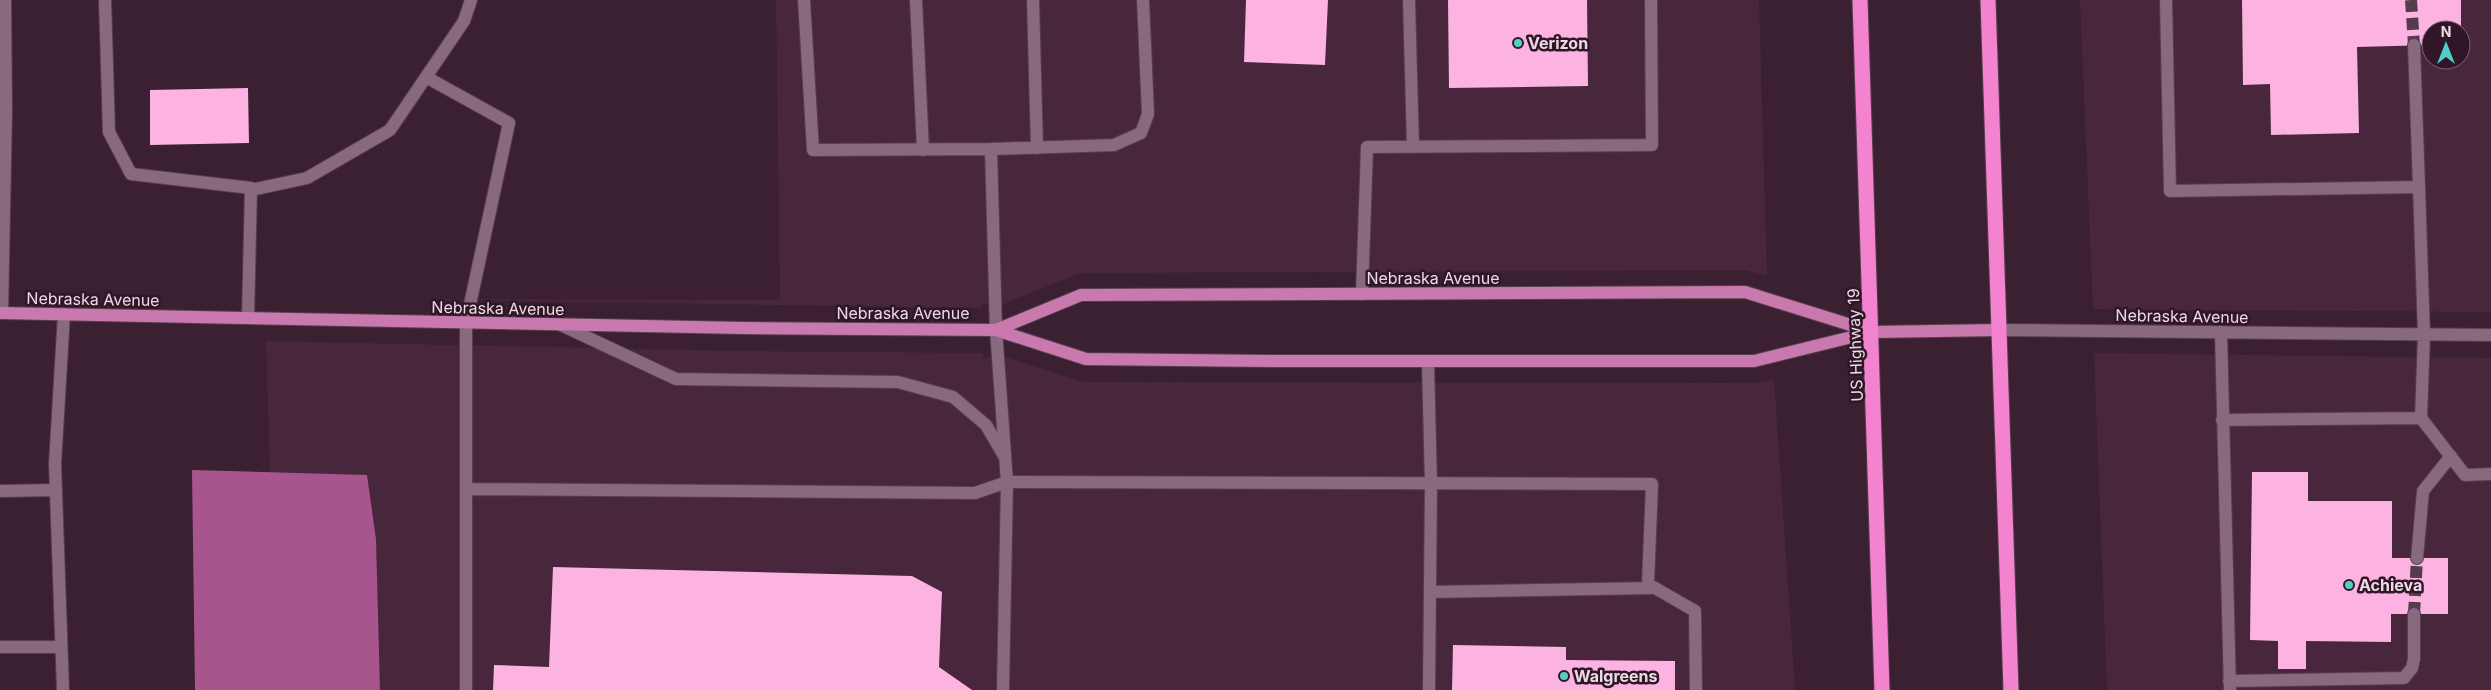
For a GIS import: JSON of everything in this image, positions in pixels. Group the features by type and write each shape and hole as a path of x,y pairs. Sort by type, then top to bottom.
{"highway":[{"name":"US Highway 19","path":"1860,0 1882,690"},
{"path":"1988,0 2011,690"}],"main road":[{"name":"Nebraska Avenue","path":"996,330 1081,295 1746,292 1872,332"},
{"name":"Nebraska Avenue","path":"1,313 561,325 996,330 1086,359 1428,362 1754,361 1872,332 2000,330"}],"street":[{"path":"1,313 6,110 5,0"},
{"path":"105,0 109,132 130,174 251,188 251,190 307,178 390,130 464,20 471,0"},
{"path":"804,0 813,150 991,149 1114,145 1141,133 1148,114 1143,0"},
{"path":"916,0 923,150"},
{"path":"1032,0 1038,148"},
{"path":"1409,0 1413,147"},
{"path":"1362,294 1367,147 1652,145 1651,0"},
{"path":"2166,0 2170,191 2419,186"},
{"path":"2414,45 2424,335 2421,418 2465,475 2491,474"},
{"path":"426,77 509,123 466,323 466,690"},
{"path":"991,149 996,330 1007,482 1003,690"},
{"path":"248,318 251,190"},
{"path":"63,690 55,464 64,314"},
{"path":"561,325 676,379 898,382 953,397 986,425 1005,458"},
{"name":"Nebraska Avenue","path":"2000,330 2491,335"},
{"path":"2221,332 2230,686 2404,678 2412,668 2414,659 2414,614"},
{"path":"1428,362 1431,485 1429,690"},
{"path":"2222,420 2421,418"},
{"path":"2417,558 2423,491 2451,456"},
{"path":"466,489 974,492 1007,482 1431,485 1652,484 1648,584 1695,611 1696,690"},
{"path":"0,491 56,490"},
{"path":"1430,592 1653,588"},
{"path":"0,647 61,646"}],"shaded area":[{"path":"776,0 1759,0 1767,276 1745,270 1081,273 995,307 983,303 981,308 392,299 780,300"},
{"path":"2080,0 2491,0 2491,312 2093,309"},
{"path":"266,341 742,351 982,353 984,359 996,354 1083,382 1754,383 1774,379 1795,690 380,690 376,539 367,476 270,472"},
{"path":"2094,353 2491,358 2491,690 2107,690"},
{"path":"192,470 367,475 376,539 380,690 195,690"}],"building":[{"path":"1246,0 1328,0 1325,65 1244,62"},
{"name":"Verizon","path":"1448,0 1587,0 1588,86 1449,88"},
{"path":"2242,0 2461,0 2461,20 2421,20 2421,45 2357,47 2359,133 2271,135 2270,84 2243,85"},
{"path":"248,88 249,143 150,145 150,90"},
{"name":"Achieva","path":"2252,472 2308,472 2308,501 2392,501 2392,558 2448,558 2448,614 2391,614 2391,642 2306,641 2306,669 2278,669 2278,641 2250,640"},
{"path":"553,567 912,576 942,592 939,667 972,690 493,690 494,665 549,667"},
{"name":"Walgreens","path":"1453,645 1566,647 1566,660 1675,661 1675,690 1452,690"}],"tunnel":[{"path":"2411,0 2414,45"},
{"path":"2414,614 2417,558"}],"place":[{"name":"Verizon","path":"1518,43"},
{"name":"Achieva","path":"2349,585"},
{"name":"Walgreens","path":"1564,676"}]}
